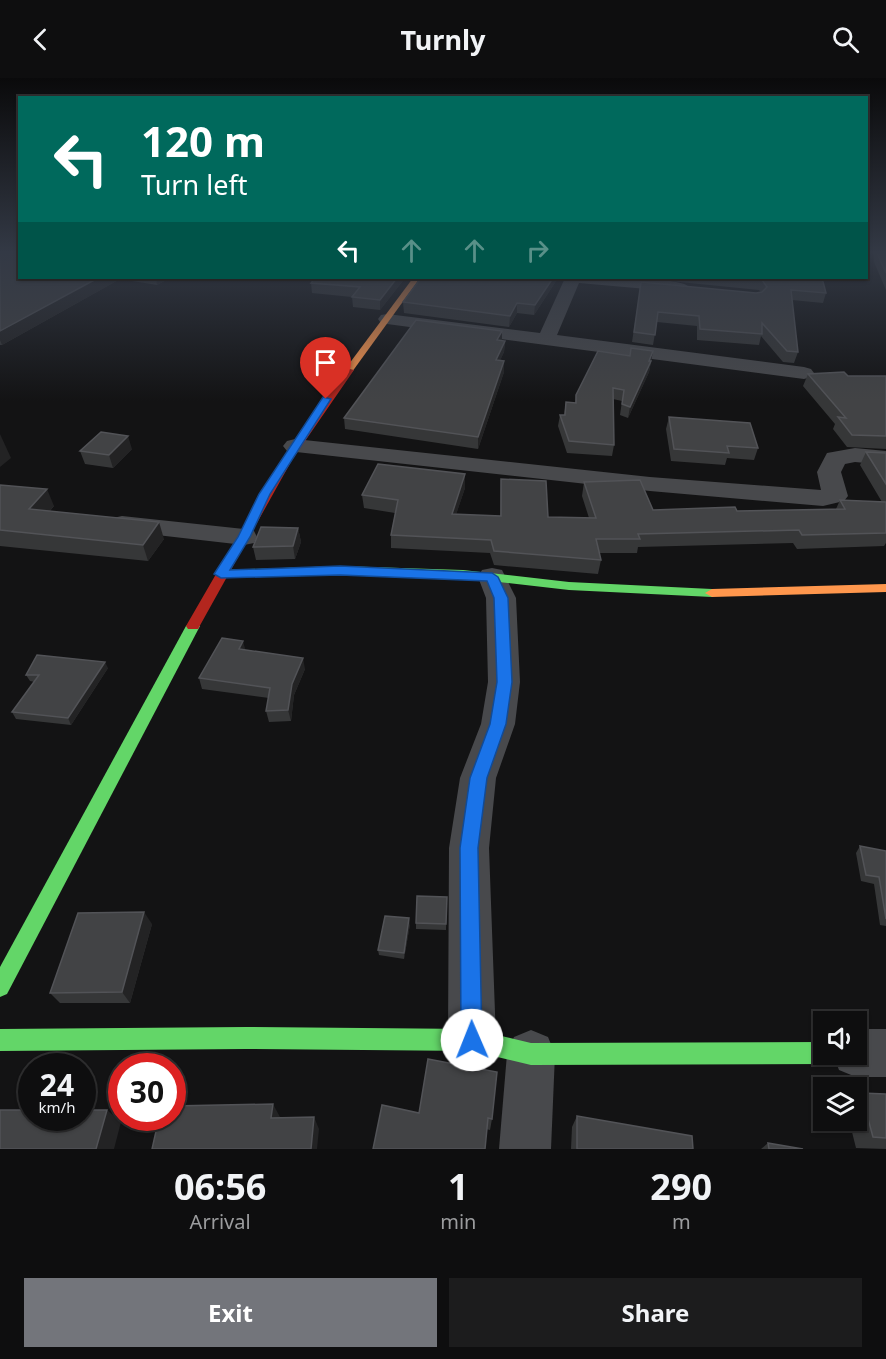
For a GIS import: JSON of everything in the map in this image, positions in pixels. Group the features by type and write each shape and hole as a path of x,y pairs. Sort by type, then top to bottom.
{"street":[{"path":"0,987 221,574 244,537 265,494 326,399 399,302"},
{"path":"546,339 562,302"},
{"path":"387,319 804,373"},
{"path":"295,446 662,485 823,498 835,496 829,472 835,458 855,455 886,458"},
{"path":"95,522 244,537"},
{"path":"221,574 340,570 492,577 568,586 710,593 886,588"},
{"path":"472,1040 469,848 478,778 498,724 504,682 501,598 492,577"},
{"path":"0,1040 245,1038 472,1040 531,1054 813,1053"},
{"path":"867,1053 886,1053"},
{"path":"525,1149 531,1054"}],"building":[{"path":"0,302 54,302 0,331"},
{"path":"403,302 537,302 535,305 517,303 510,316"},
{"path":"638,302 792,302 798,352 787,351 762,323 762,334 700,329 699,316 658,312 655,335 634,332"},
{"path":"416,320 502,331 497,340 505,341 496,360 504,361 478,437 344,418"},
{"path":"631,348 653,351 649,361 651,361 630,407 622,404 624,390 613,388 614,445 569,441 560,415 565,415 566,402 576,403 576,395 598,351 630,356"},
{"path":"844,372 848,376 886,376 886,436 852,435 838,417 846,418 808,374"},
{"path":"669,417 750,423 758,448 727,446 729,453 674,449"},
{"path":"101,432 128,436 109,455 80,451"},
{"path":"866,452 886,453 886,484"},
{"path":"378,464 465,474 452,514 501,516 501,479 546,481 548,517 596,518 584,482 640,480 653,510 735,507 737,511 845,509 840,500 886,502 886,533 802,535 799,530 638,534 640,539 596,539 601,560 494,551 491,540 391,535 398,500 362,495"},
{"path":"0,485 47,489 29,509 159,522 143,545 0,530"},
{"path":"261,527 298,528 293,546 253,547"},
{"path":"222,638 243,641 239,649 303,658 292,684 288,710 266,711 270,688 199,678"},
{"path":"37,655 105,662 68,718 12,712 39,675 26,675"},
{"path":"860,846 886,851 886,919 879,877 866,875"},
{"path":"417,896 447,897 446,924 416,923"},
{"path":"144,912 122,992 50,993 78,913"},
{"path":"385,916 409,918 404,953 378,950"},
{"path":"428,1059 497,1072 492,1119 488,1118 485,1149 373,1149 382,1105 419,1113"},
{"path":"867,1093 886,1094 886,1138 873,1137 867,1115"},
{"path":"273,1104 271,1118 314,1117 311,1149 152,1149 156,1131 186,1131 186,1106"},
{"path":"0,1110 18,1110 18,1131 96,1131 96,1110 107,1110 96,1149 0,1149"},
{"path":"577,1116 692,1136 693,1149 577,1149"},
{"path":"768,1143 803,1149 769,1149"}],"traffic: fast":[{"path":"221,574 340,570 463,574 569,586 712,593"},
{"path":"0,987 193,626"},
{"path":"0,1040 245,1038 472,1040 531,1054 813,1053"}],"traffic: slow":[{"path":"349,370 399,302"},
{"path":"712,593 886,588"}],"traffic: jam":[{"path":"193,626 287,460 349,370"}],"route":[{"path":"326,399 265,494 244,537 221,574 340,570 492,577 501,598 504,624 504,682 498,724 478,778 469,848 472,1040"}]}
